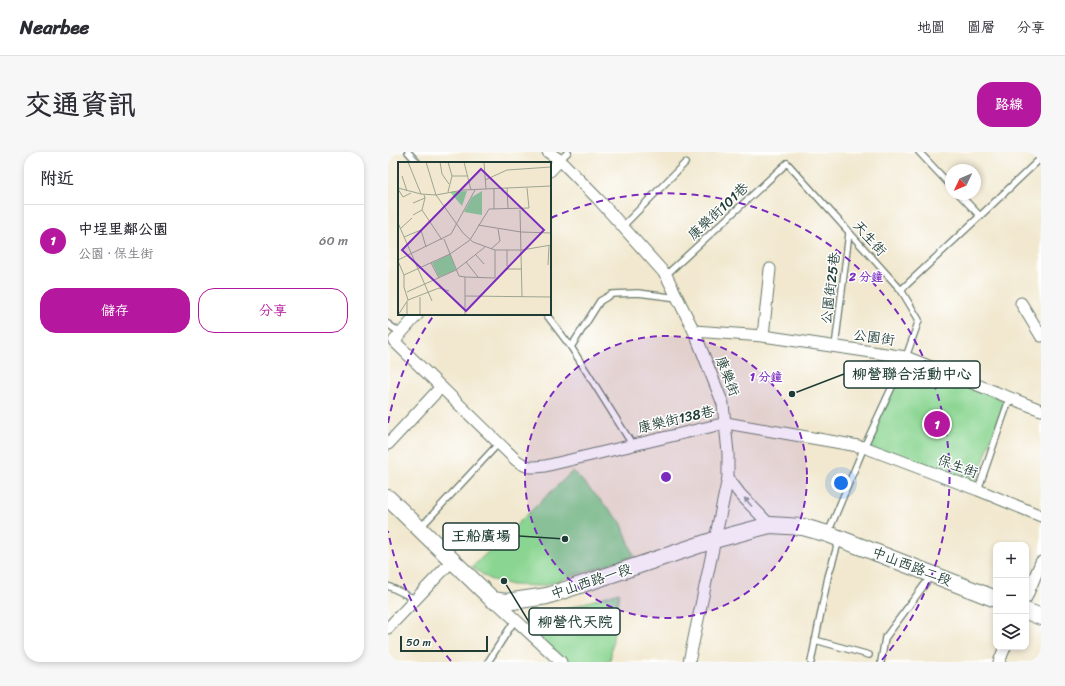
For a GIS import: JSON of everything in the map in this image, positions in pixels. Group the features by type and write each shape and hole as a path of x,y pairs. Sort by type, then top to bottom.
{"street":[{"name":"康樂街","path":"548,152 560,160 666,275 694,331 723,404 726,422 728,478 689,662"},
{"path":"551,170 560,160"},
{"path":"763,336 770,269"},
{"path":"1021,303 1041,336"},
{"path":"400,333 417,315"},
{"name":"公園街","path":"694,331 763,336 906,357 1041,410"},
{"name":"康樂街138巷","path":"400,333 394,340 524,466 532,468 726,422"},
{"path":"388,444 441,387"},
{"name":"保生街","path":"726,422 864,447 978,490 1041,516"},
{"path":"728,478 744,498 770,525"},
{"path":"388,498 493,600 561,662"},
{"name":"中山西路一段","path":"493,600 506,602 547,596 714,540 770,525 803,527 834,536"},
{"name":"中山西路二段","path":"834,536 993,598"},
{"path":"388,628 452,561"},
{"path":"1029,591 1041,562"},
{"path":"1029,612 1041,617"},
{"path":"999,662 1004,650"}],"lane":[{"path":"408,152 417,162"},
{"path":"560,160 568,152"},
{"path":"919,152 945,180"},
{"path":"901,290 1041,158"},
{"path":"622,226 685,163"},
{"name":"天生街","path":"787,163 901,290 920,320 906,357"},
{"name":"康樂街101巷","path":"666,275 787,163"},
{"path":"965,200 980,216"},
{"name":"公園街25巷","path":"835,347 849,233"},
{"path":"571,347 600,301 612,294 638,293 678,298"},
{"path":"547,315 571,347 632,444"},
{"path":"388,324 400,333"},
{"path":"811,662 828,577 834,536 864,447 906,357"},
{"path":"978,490 1010,398"},
{"path":"419,529 500,444"},
{"path":"881,662 886,638 933,574"},
{"path":"388,586 415,599"},
{"path":"488,662 515,620"},
{"path":"815,640 869,654"}],"green space":[{"path":"906,359 1005,401 975,484 866,447"},
{"path":"573,471 621,522 634,556 542,586 512,585 489,579 472,567"},
{"path":"619,592 610,662 565,662 532,630 537,618"}],"place":[{"name":"柳營聯合活動中心","path":"792,394"},
{"name":"中埕里鄰公園","path":"937,424"},
{"name":"王船廣場","path":"565,539"},
{"name":"柳營代天院","path":"504,581"}]}
